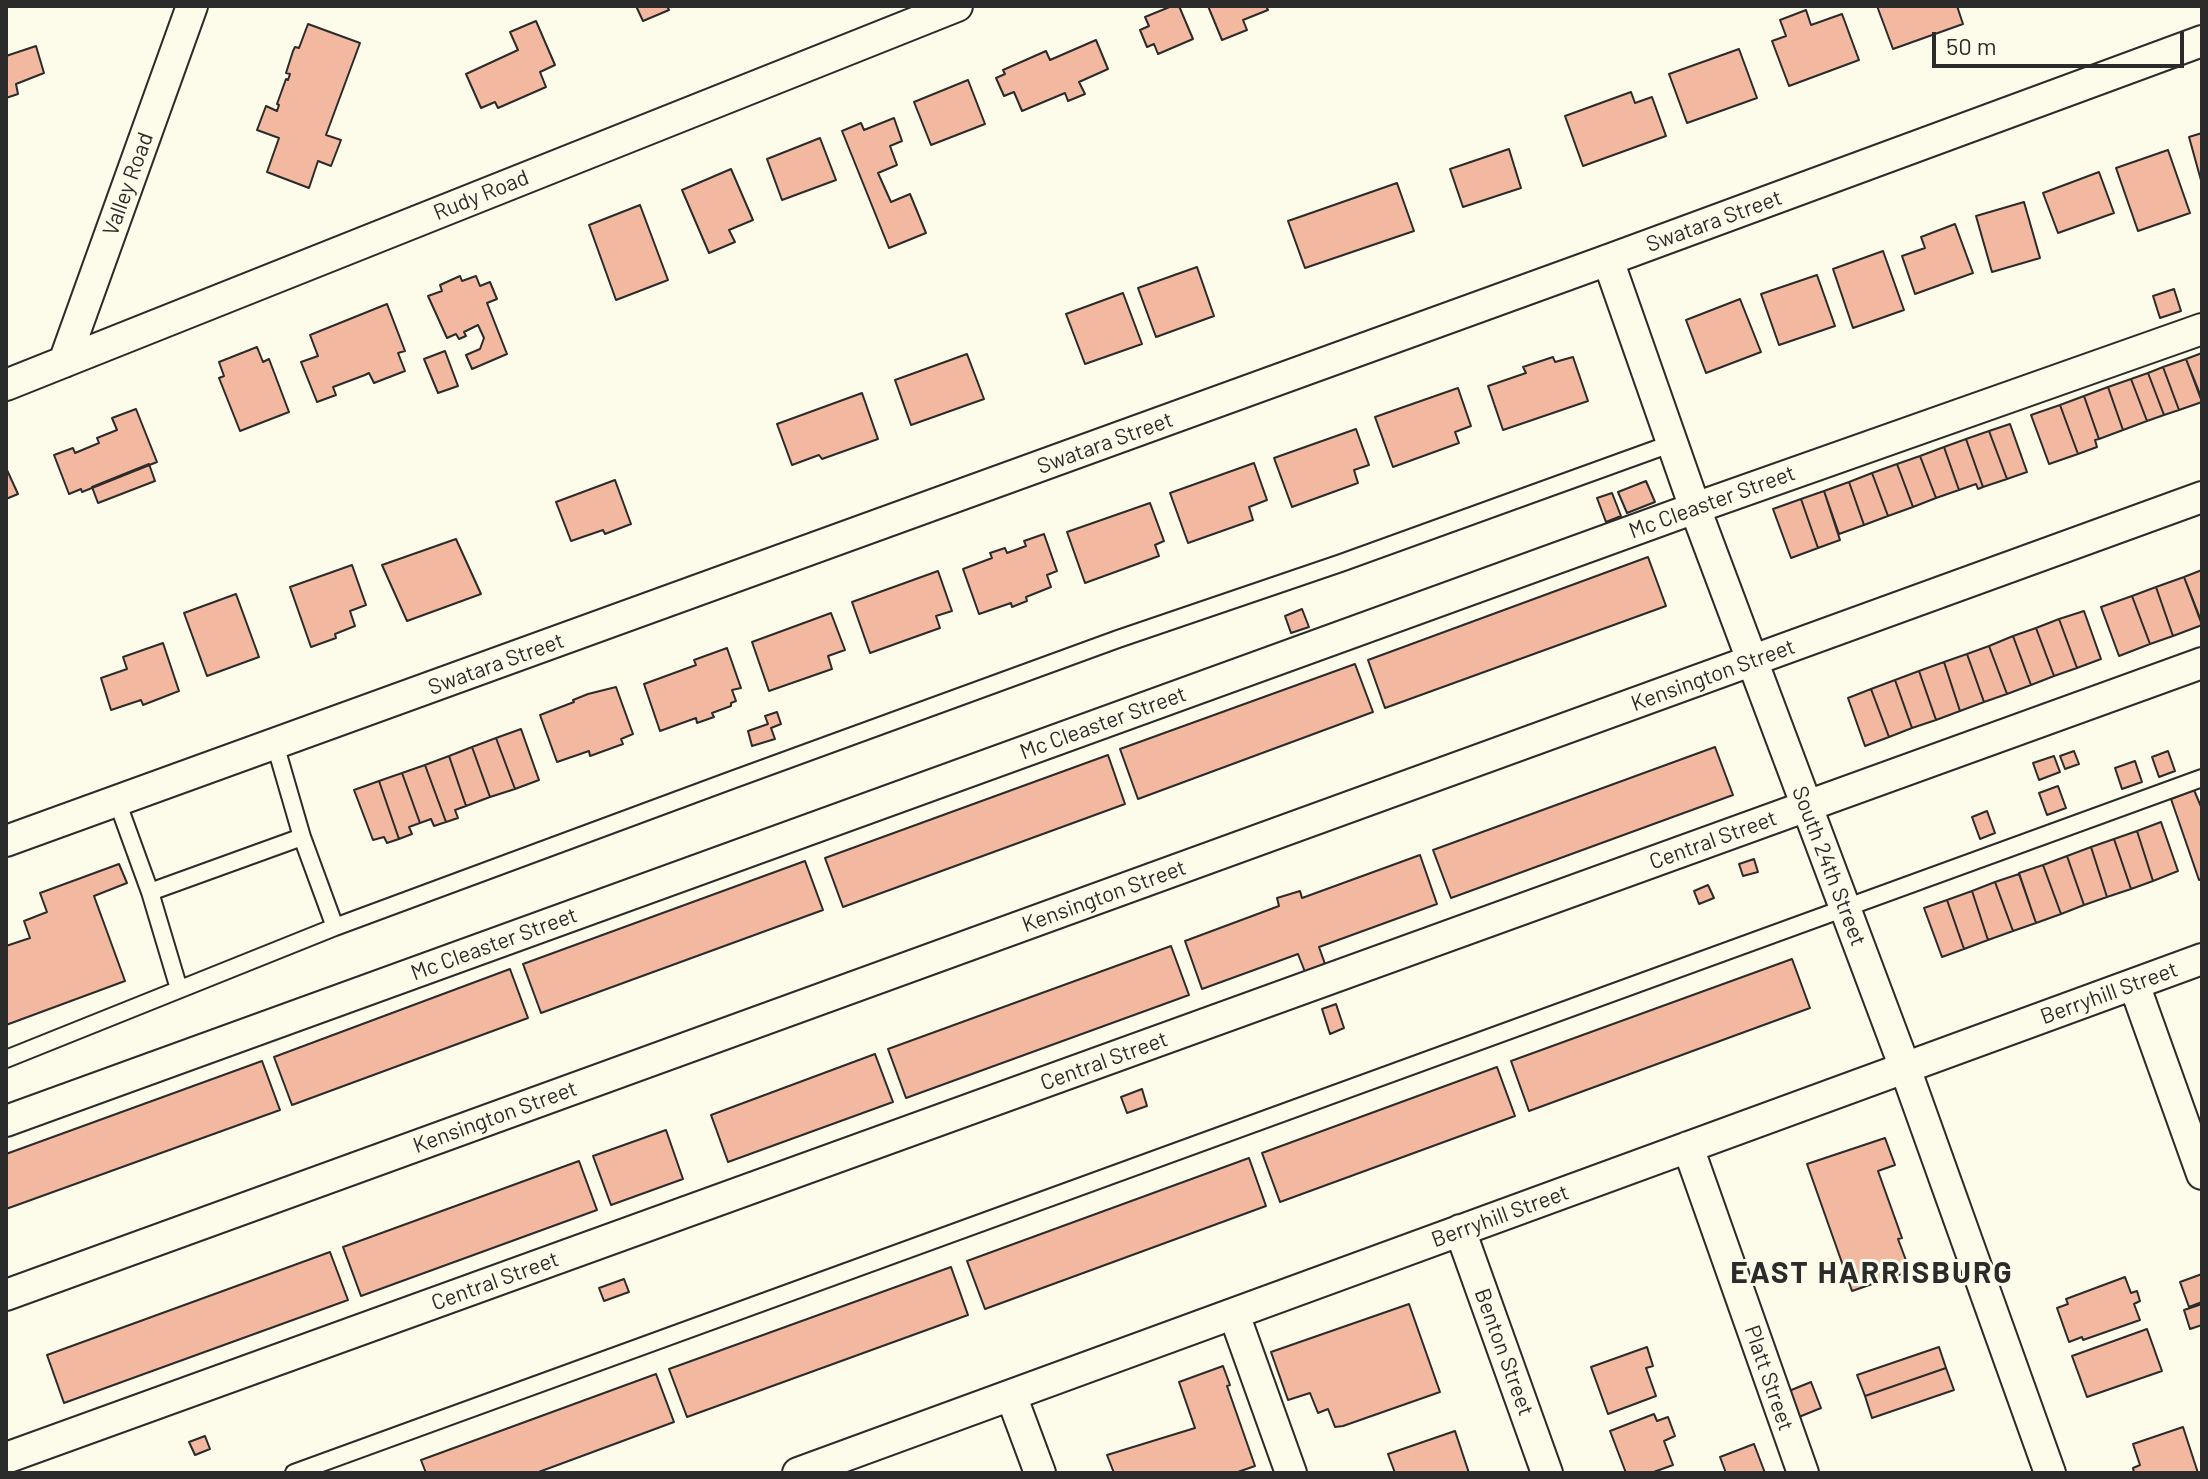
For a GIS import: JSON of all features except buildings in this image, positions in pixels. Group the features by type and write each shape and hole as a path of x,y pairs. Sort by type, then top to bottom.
{"street":[{"name":"Valley Road","path":"64,362 192,6"},
{"name":"Rudy Road","path":"6,385 957,6"},
{"name":"Swatara Street","path":"6,841 1608,260 2202,41"},
{"name":"South 24th Street","path":"1608,260 1695,508 1905,1068 2050,1473"},
{"name":"Mc Cleaster Street","path":"6,1121 1695,508 2202,329"},
{"name":"Kensington Street","path":"6,1295 2202,497"},
{"name":"Central Street","path":"11,1456 2202,663"},
{"name":"Berryhill Street","path":"798,1473 2202,959"},
{"path":"2134,984 2196,1136 2202,1174"},
{"name":"Platt Street","path":"1688,1147 1803,1473"},
{"name":"Benton Street","path":"1460,1230 1547,1473"},
{"path":"1234,1314 1291,1473"},
{"path":"1011,1395 1040,1473"}],"lane":[{"path":"6,1059 335,927 1118,639 1341,563 1673,443"},
{"path":"275,744 302,837 335,927"},
{"path":"294,1473 2202,778"},
{"path":"117,801 150,892 179,989"},
{"path":"150,892 302,837"}],"district":[{"name":"EAST HARRISBURG","path":"1872,1273"}]}
